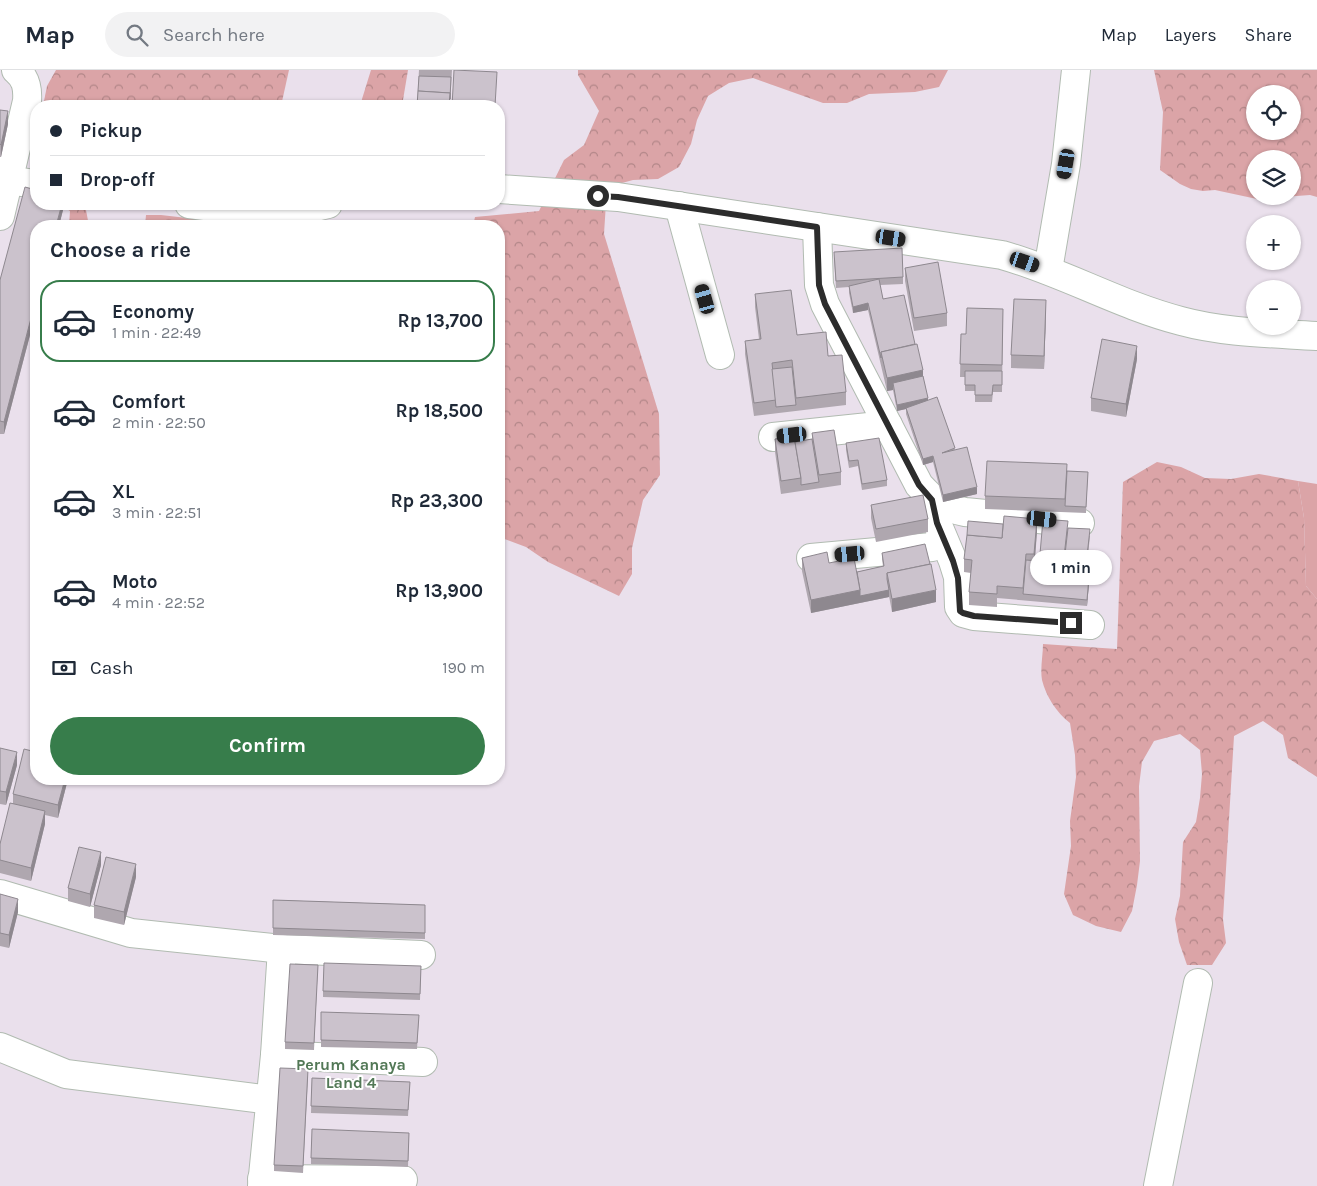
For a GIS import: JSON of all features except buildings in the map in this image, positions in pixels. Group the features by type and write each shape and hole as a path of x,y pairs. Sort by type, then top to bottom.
{"street":[{"path":"0,216 5,180 28,101 28,90 25,80 16,70"},
{"path":"1048,270 1066,164 1076,70"},
{"path":"5,180 30,183"},
{"path":"505,189 618,197 1002,255 1048,270 1181,322 1224,330 1317,336"},
{"path":"679,206 720,355"},
{"path":"236,210 285,214 302,210"},
{"path":"817,227 819,285 825,304 919,485 932,500 947,508 965,512 1080,523"},
{"path":"774,437 888,425"},
{"path":"932,500 937,523 958,578 959,607 963,613 974,616 1090,624"},
{"path":"811,558 947,545"},
{"path":"0,894 130,933 282,949 421,955"},
{"path":"282,949 275,1055 262,1182 402,1180"},
{"path":"1158,1186 1198,983"},
{"path":"0,1046 66,1074 270,1100"},
{"path":"275,1055 423,1062"}],"green space":[{"path":"56,70 289,70 282,100 44,100 47,86"},
{"path":"371,70 408,70 403,100 362,99"},
{"path":"578,70 948,70 939,87 915,92 869,94 847,103 823,103 753,78 729,83 708,96 697,120 691,144 679,167 658,179 633,180 607,187 604,234 659,414 660,475 643,500 632,548 632,574 619,596 548,562 526,547 505,539 505,220 474,220 475,217 539,211 564,160 584,145 599,111 578,75"},
{"path":"1154,70 1317,70 1317,197 1301,196 1301,150 1246,150 1246,197 1215,190 1191,189 1160,170 1163,112"},
{"path":"68,210 86,210 88,220 69,220"},
{"path":"146,215 161,215 204,220 146,220"},
{"path":"1157,462 1181,467 1205,478 1231,479 1259,474 1298,481 1304,518 1306,586 1317,599 1317,777 1288,758 1283,735 1263,721 1234,736 1223,919 1226,943 1212,965 1187,965 1179,942 1175,919 1180,896 1183,842 1196,822 1202,774 1200,750 1180,734 1154,741 1142,762 1139,786 1140,861 1132,911 1121,932 1096,926 1073,915 1064,894 1071,846 1070,821 1076,777 1075,755 1070,723 1052,703 1042,680 1043,644 1117,649 1123,482"},
{"path":"1298,481 1317,484 1317,599 1306,586 1304,518"}],"district":[{"name":"Perum Kanaya Land 4","path":"351,1073"}],"route":[{"path":"598,196 618,197 817,227 819,285 825,304 919,485 932,500 937,523 958,578 960,611 974,616 1071,623"}]}
